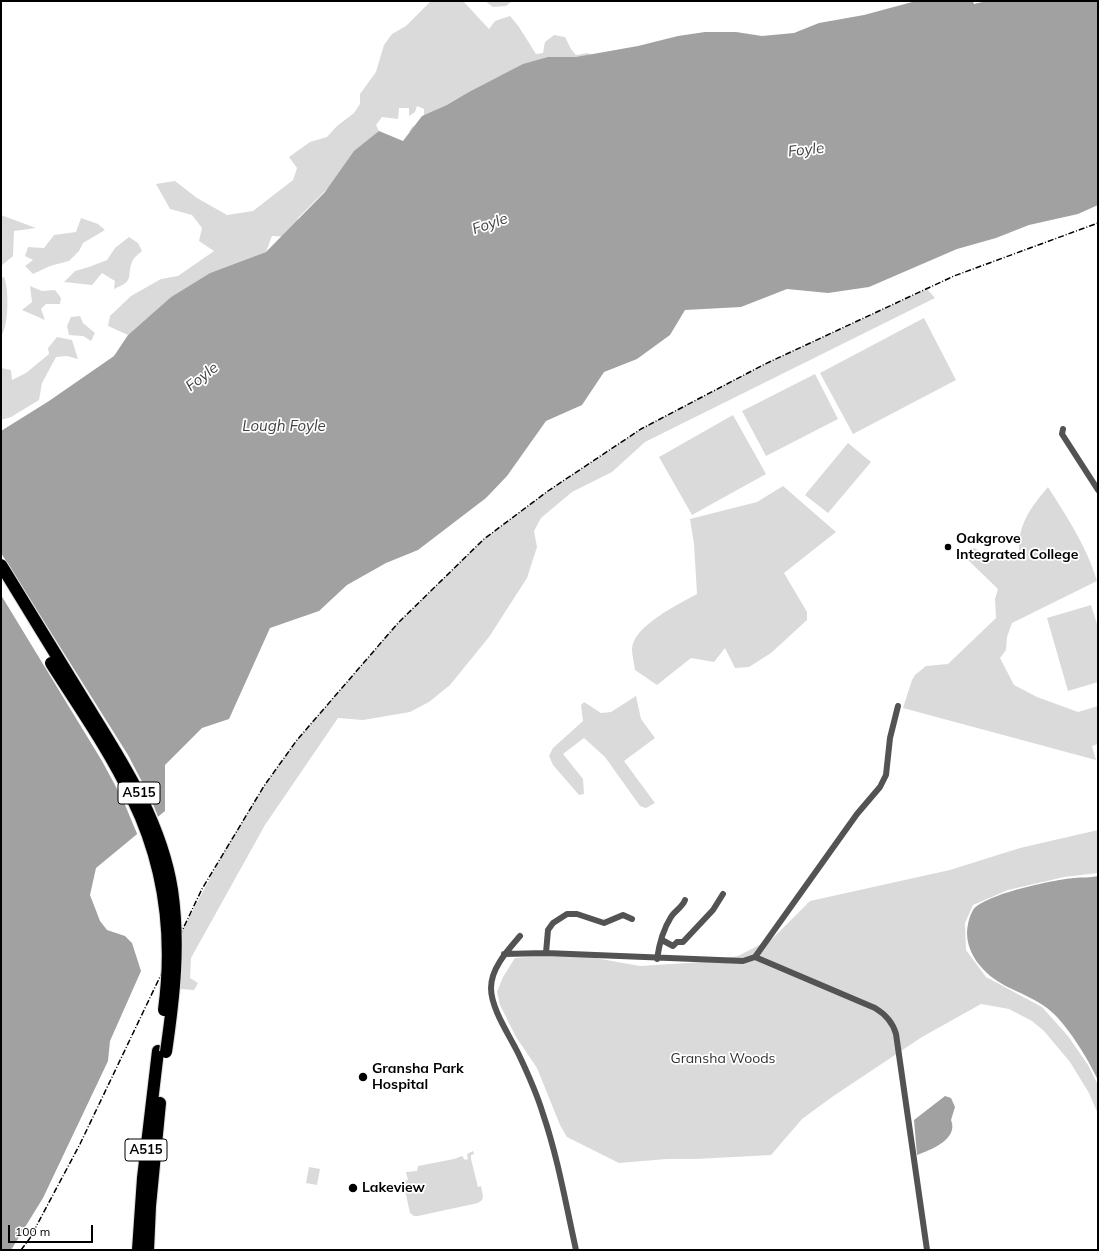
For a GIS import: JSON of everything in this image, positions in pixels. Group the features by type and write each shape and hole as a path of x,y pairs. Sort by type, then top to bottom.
{"highway":[{"name":"A515","path":"1,565 121,760 144,802 155,829 172,888 176,926 176,985 162,1051 143,1178 138,1250"},
{"name":"A515","path":"1,581 128,790 153,850 163,890 169,946 148,1250"}],"street":[{"path":"1060,432 1097,485"},
{"path":"504,954 546,953 743,962 755,957 857,814 880,787 886,775 890,738 898,706"},
{"path":"662,940 673,946 677,942 683,942 713,910 723,894"},
{"path":"657,958 671,917 683,905 685,900"},
{"path":"546,953 548,930 553,922 567,914 577,914 604,923 623,915 632,919"},
{"path":"520,936 504,954 497,967 491,988 499,1019 532,1082 551,1138 576,1250"},
{"path":"755,957 875,1008 881,1011 892,1024 896,1034 927,1250"}],"green space":[{"path":"431,1 463,1 489,29 495,21 510,16 519,27 536,54 543,53 545,42 554,35 565,37 576,55 588,53 599,59 426,131 409,132 412,127 424,121 424,109 417,106 415,112 409,116 409,108 399,108 398,119 382,117 376,125 379,131 343,173 298,218 292,237 272,236 266,252 210,273 171,297 128,335 108,326 110,316 131,296 161,279 178,276 214,251 199,241 202,228 192,215 170,209 156,184 175,181 197,198 227,215 253,211 293,180 297,168 289,157 310,142 327,137 337,126 354,113 360,104 360,94 376,72 384,45 392,34 406,26"},
{"path":"485,1 512,1 506,6 493,7"},
{"path":"1,215 36,228 14,231 13,256 1,266"},
{"path":"81,218 98,224 105,230 83,243 79,251 69,261 50,266 33,274 25,266 33,260 25,256 28,247 44,248 54,235 76,232"},
{"path":"129,237 138,243 142,251 133,260 126,283 114,289 115,281 102,273 92,285 64,282 75,271 107,260 115,248"},
{"path":"4,277 7,289 7,316 4,331 1,336 1,278"},
{"path":"30,286 42,291 55,290 61,298 60,304 46,304 41,309 45,320 22,310 32,302"},
{"path":"927,289 935,298 645,442 612,472 572,492 541,518 534,531 537,547 527,578 489,637 450,685 429,702 410,712 363,720 338,718 265,825 191,958 190,978 198,983 194,990 180,989 182,931 224,852 264,786 297,740 398,623 484,539 548,491 641,429 765,364"},
{"path":"80,316 83,323 95,333 91,341 83,336 69,335 67,326 71,317"},
{"path":"924,318 956,380 853,434 820,373"},
{"path":"57,337 72,340 78,359 67,356 56,357 42,383 39,400 11,417 1,420 1,368 11,370 12,380 26,373 49,354 48,348"},
{"path":"815,374 838,419 766,456 742,411"},
{"path":"733,415 766,474 692,515 659,457"},
{"path":"848,443 871,462 828,513 805,495"},
{"path":"783,486 836,532 784,573 807,612 807,620 771,653 749,667 735,668 725,648 714,662 691,658 657,685 635,670 632,649 634,640 640,632 658,617 697,594 694,544 690,519 757,502"},
{"path":"1048,487 1082,544 1097,581 1012,623 1007,637 1006,650 1000,658 1014,685 1037,697 1078,712 1098,706 1098,744 1092,746 1096,760 903,708 915,675 926,666 948,664 996,618 995,599 998,589 968,560 970,549 974,548 996,557 1007,556 1019,551 1019,541 1023,524 1031,509"},
{"path":"1091,605 1098,627 1098,682 1068,691 1047,618"},
{"path":"636,696 641,719 655,738 624,761 655,803 646,808 640,806 605,757 584,738 563,754 583,779 584,794 579,795 553,765 549,756 553,748 583,721 581,705 584,702 601,713 611,712"},
{"name":"Gransha Woods","path":"1098,830 1098,873 1064,877 1008,890 973,905 965,923 966,950 986,977 1042,1007 1068,1036 1088,1065 1098,1085 1098,1114 1089,1093 1070,1062 1044,1031 1032,1021 1009,1009 981,1004 922,1037 832,1097 802,1119 771,1155 667,1159 619,1163 567,1137 560,1125 537,1068 516,1037 500,1005 497,992 503,977 515,958 548,955 584,956 640,966 703,962 738,956 773,938 810,901 950,870 1020,848"},
{"path":"473,1151 474,1154 471,1155 471,1159 478,1187 481,1186 483,1196 482,1200 478,1203 418,1216 414,1216 410,1213 403,1181 408,1180 406,1172 417,1171 418,1166 462,1156 465,1160 468,1159 467,1154"},
{"path":"309,1167 320,1169 317,1185 306,1183"}],"water":[{"name":"Lough Foyle","path":"916,1 973,1 974,4 986,1 1098,1 1098,205 1078,214 1029,225 996,238 957,249 869,287 828,293 787,289 741,307 685,310 670,335 637,359 604,372 582,405 546,421 507,476 486,498 418,550 386,563 347,585 319,611 270,628 229,719 202,728 165,765 165,811 96,868 90,895 100,921 107,930 125,936 132,943 141,971 110,1041 108,1061 43,1198 11,1250 1,1250 1,431 49,401 114,356 128,335 171,297 210,273 266,252 325,192 354,151 379,131 403,141 422,116 447,105 523,64 548,57 576,57 638,46 678,36 705,32 736,32 762,36 794,33 819,23 864,15"},
{"path":"1098,876 1098,1080 1076,1041 1054,1014 1040,1003 994,979 983,969 970,950 967,939 967,927 973,910 980,904 1005,893 1051,882"},
{"path":"945,1096 951,1098 955,1107 951,1120 951,1133 936,1147 917,1155 914,1120"}],"pier":[{"path":"1,553 128,755 151,799 159,819 138,836 123,800 102,761 1,595"}],"railway":[{"path":"21,1250 30,1238 80,1144 202,889 264,786 297,740 398,623 484,539 548,491 641,429 765,364 954,276 1098,223"}],"place":[{"name":"Oakgrove Integrated College","path":"948,547"},
{"name":"Gransha Park Hospital","path":"363,1077"},
{"name":"Lakeview","path":"353,1188"}],"water label":[{"name":"Foyle","path":"806,150"},
{"name":"Foyle","path":"490,224"},
{"name":"Foyle","path":"202,377"}]}
